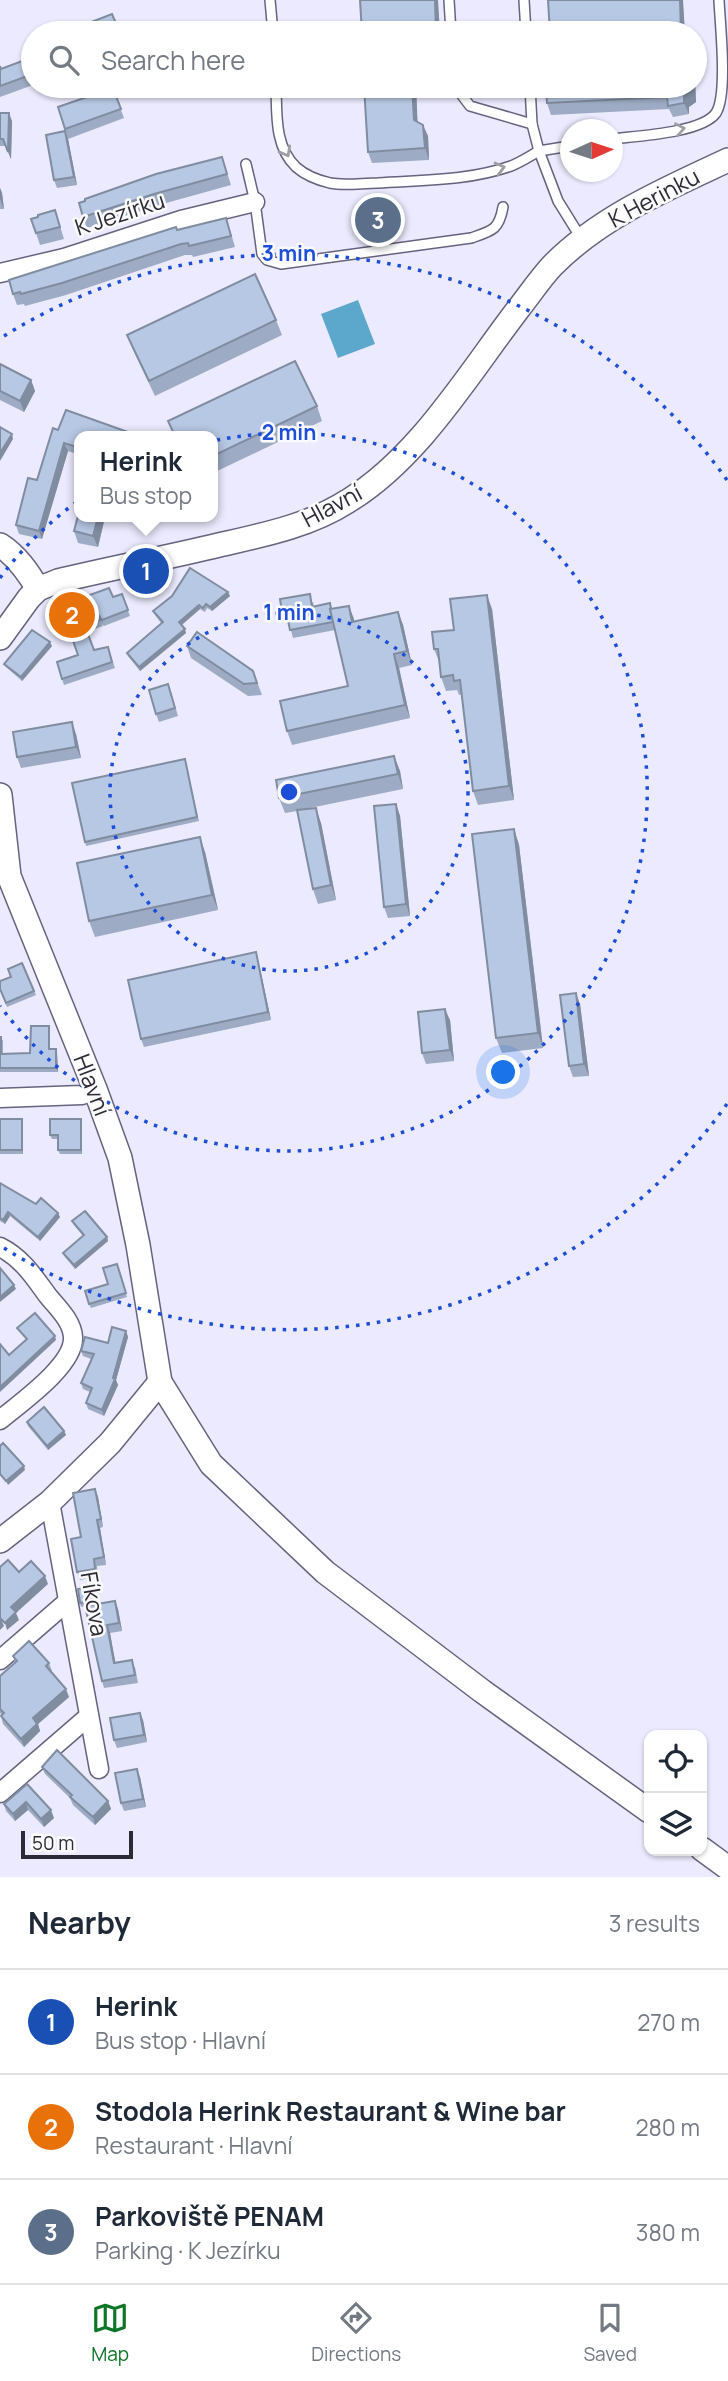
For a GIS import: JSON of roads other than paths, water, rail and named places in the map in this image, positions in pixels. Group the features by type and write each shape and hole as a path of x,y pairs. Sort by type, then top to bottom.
{"street":[{"name":"K Herinku","path":"582,239 651,197 728,160"},
{"name":"K Jezírku","path":"0,273 64,258 181,220 255,202"},
{"name":"Hlavní","path":"38,589 83,575 271,534 322,517 350,500 372,485 408,451 551,267 582,239"},
{"path":"0,545 15,556 38,589 9,622 0,638"},
{"name":"Hlavní","path":"0,795 9,876 120,1158 138,1245 160,1382"},
{"path":"0,1098 82,1095 95,1089"},
{"path":"0,1247 17,1257 69,1323 73,1337 66,1359 55,1372 0,1420"},
{"path":"0,1541 50,1502 110,1443 160,1382 211,1464 325,1572 482,1691 644,1807"},
{"name":"Fíkova","path":"50,1502 99,1769"},
{"path":"0,1660 68,1601"},
{"path":"0,1793 89,1716"},
{"path":"707,1853 728,1868"}],"lane":[{"path":"270,0 272,21"},
{"path":"449,0 450,21"},
{"path":"524,0 525,21"},
{"path":"623,137 701,124 716,113 723,81 719,0"},
{"path":"276,98 278,135 284,151 294,165 306,174 330,183 423,180 480,174 512,165 540,151 560,148"},
{"path":"464,98 470,106 532,124"},
{"path":"531,98 532,124 558,201 582,239"},
{"path":"246,164 255,202 262,254 267,260 281,264 471,238 494,230 501,219 503,207"}],"water":[{"path":"358,300 375,344 338,358 321,314"}],"place":[{"name":"Parkoviště PENAM","path":"378,220"},
{"name":"Herink","path":"146,571"},
{"name":"Stodola Herink Restaurant & Wine bar","path":"72,615"}]}
